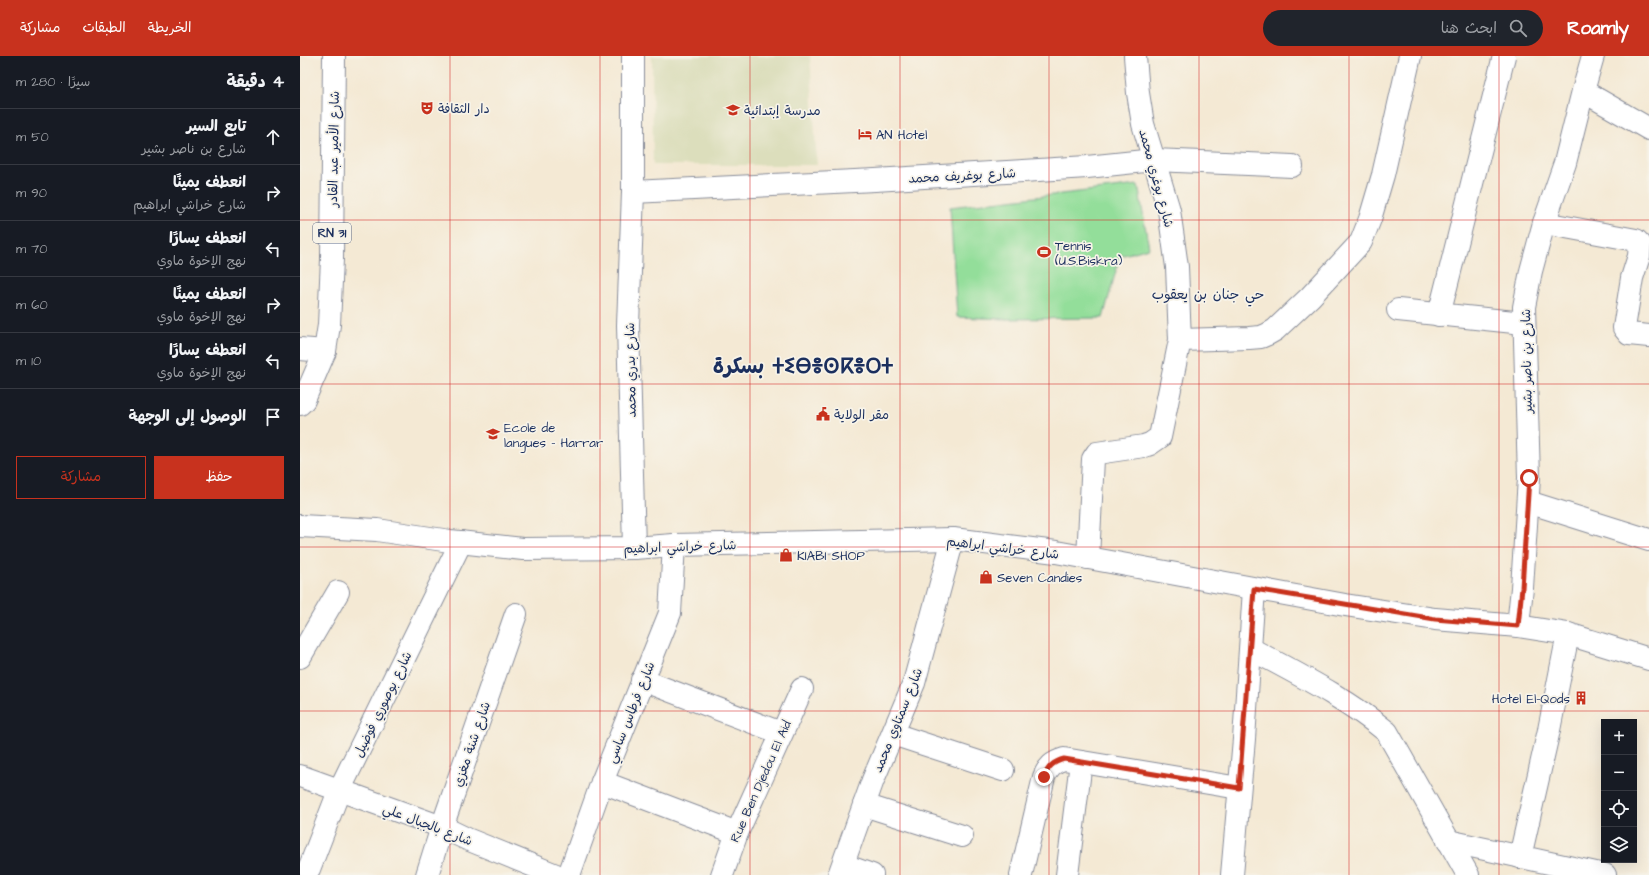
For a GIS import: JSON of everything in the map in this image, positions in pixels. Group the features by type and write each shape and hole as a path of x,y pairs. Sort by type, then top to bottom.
{"street":[{"name":"شارع الأمير عبد القادر","path":"300,404 304,400 325,351 329,325 332,259 334,56"},
{"name":"شارع بدري محمد","path":"633,56 633,192 628,324 634,548"},
{"name":"شارع بوغري محمد","path":"1088,558 1093,459 1097,453 1144,446 1160,437 1180,340 1177,266 1169,210 1143,124 1138,93 1135,56"},
{"path":"1180,340 1249,338 1261,337 1268,334 1275,330 1310,297 1361,242 1370,219 1382,175 1410,56"},
{"path":"1439,315 1504,56"},
{"name":"شارع بن ناصر بشير","path":"1518,626 1529,478 1524,307 1531,271 1544,223 1565,163 1582,91 1593,56"},
{"path":"1582,91 1649,129"},
{"name":"شارع بوغريف محمد","path":"633,192 882,180 1087,167 1154,160 1292,166"},
{"path":"1544,223 1636,240 1640,244 1639,256 1632,278 1624,328 1628,334 1649,336"},
{"path":"1398,310 1524,323"},
{"path":"300,349 325,351"},
{"path":"1528,502 1649,540"},
{"name":"شارع خراشي ابراهيم","path":"300,526 377,530 524,549 634,548 674,545 953,539 1056,552 1254,589 1435,619 1518,626 1568,634 1649,659"},
{"name":"شارع سمتاوي محمد","path":"842,870 873,780 914,683 953,539"},
{"name":"شارع بوصوري فوضيل","path":"312,870 339,791 461,542"},
{"name":"شارع فرطاس ساسي","path":"569,875 602,782 670,613 674,545"},
{"path":"1232,875 1251,648 1254,589"},
{"path":"300,657 338,592"},
{"name":"شارع شنة مغزي","path":"427,875 442,827 516,614"},
{"path":"1520,857 1549,730 1568,634"},
{"path":"1251,648 1334,695 1367,716 1387,732 1468,875"},
{"path":"642,680 781,733"},
{"name":"Rue Ben Djedou El Aid","path":"722,875 737,833 802,688"},
{"path":"893,734 1004,770"},
{"path":"1021,875 1047,769 1058,761 1064,759 1239,788"},
{"path":"1067,875 1081,762"},
{"name":"شارع بالجبال علي","path":"300,776 442,827 467,840 556,875"},
{"path":"602,782 737,833"},
{"path":"864,805 962,836"},
{"path":"1448,841 1605,875"},
{"path":"842,870 872,875"}],"shaded area":[{"name":"مدرسة إبتدائية","path":"652,56 810,56 817,165 653,165"}],"green space":[{"name":"Tennis (U.S.Biskra)","path":"1138,185 1149,248 1120,256 1103,318 1007,319 957,317 950,207"}],"place":[{"name":"دار الثقافة","path":"427,108"},
{"name":"مدرسة إبتدائية","path":"733,110"},
{"name":"AN Hotel","path":"865,134"},
{"name":"Tennis (U.S.Biskra)","path":"1044,252"},
{"name":"مقر الولاية","path":"823,414"},
{"name":"Ecole de langues - Harrar","path":"493,434"},
{"name":"KIABI SHOP","path":"786,555"},
{"name":"Seven Candies","path":"986,577"},
{"name":"Hotel El-Qods","path":"1581,698"}],"district":[{"name":"حي جنان بن يعقوب","path":"1208,294"},
{"name":"بسكرة ⵜⵉⴱⴻⵙⴽⴻⵔⵜ","path":"803,366"}],"route":[{"path":"1044,777 1047,769 1051,765 1064,759 1239,788 1251,648 1254,589 1435,619 1518,626 1529,478"}]}
